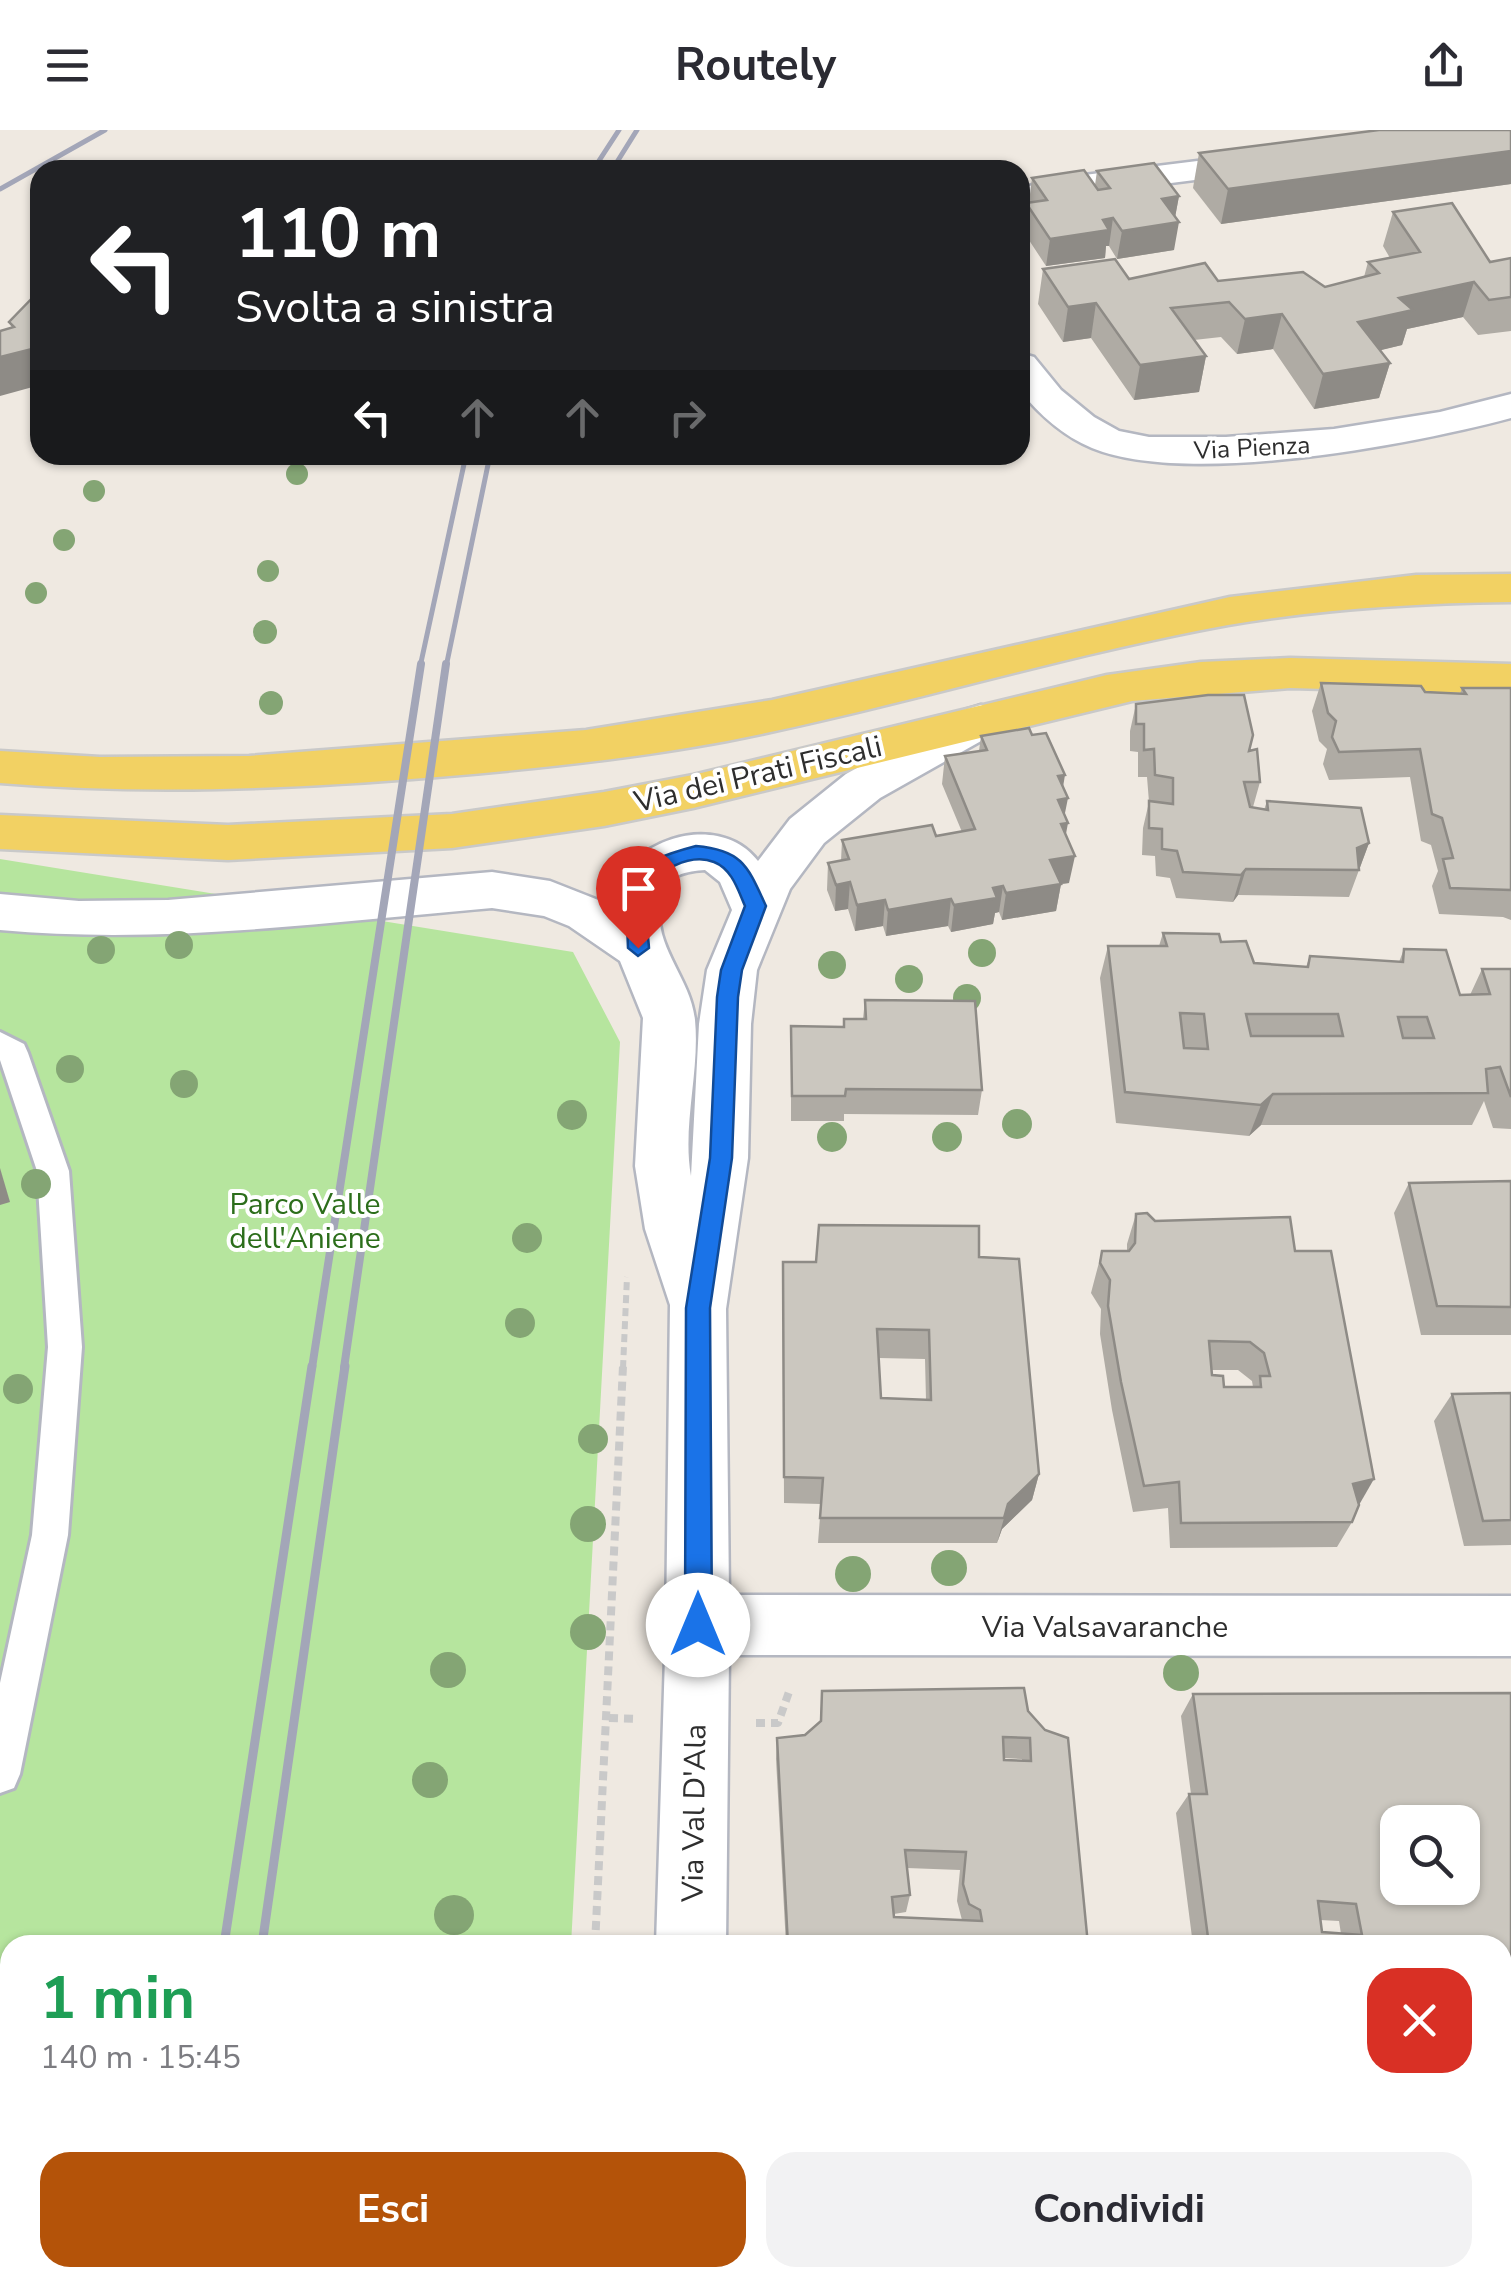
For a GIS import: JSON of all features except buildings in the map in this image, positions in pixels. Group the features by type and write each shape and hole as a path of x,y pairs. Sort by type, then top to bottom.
{"main road":[{"name":"Via dei Prati Fiscali","path":"0,767 126,775 252,774 612,744 774,716 1090,638 1211,613 1416,590 1511,588"},
{"name":"Via dei Prati Fiscali","path":"0,832 234,844 402,838 559,816 706,789 1105,690 1215,676 1511,679"}],"street":[{"path":"1030,198 1064,186 1295,159"},
{"name":"Via Pienza","path":"1030,378 1090,431 1121,445 1146,449 1346,441 1430,428 1511,406"},
{"name":"Via Val D'Ala","path":"691,1935 698,1625 698,1308 721,1158 727,997 732,970 756,906 794,847 838,805 890,769 981,721"},
{"path":"638,948 636,909 640,885 645,875 666,861 696,853 719,855 739,870 756,906"},
{"path":"0,912 79,919 168,918 492,890 531,894 567,905 603,923 638,948 653,972 670,1018 662,1166 673,1229 698,1308"},
{"name":"Via Valsavaranche","path":"698,1625 1511,1626"}],"lane":[{"path":"0,1044 13,1052 53,1171 66,1347 50,1535 0,1774"}],"path":[{"path":"596,1935 628,1262"},
{"path":"753,1722 778,1722 790,1689"}],"green space":[{"name":"Parco Valle dell'Aniene","path":"0,859 573,952 620,1042 572,1935 0,1935"}],"railway":[{"path":"52,160 105,130"},
{"path":"600,160 619,130"},
{"path":"618,160 637,130"},
{"path":"0,189 30,172"},
{"path":"420,667 464,465"},
{"path":"446,667 488,465"},
{"path":"312,1368 421,664"},
{"path":"344,1368 446,664"},
{"path":"226,1935 312,1366"},
{"path":"263,1935 345,1366"}],"route":[{"path":"638,948 636,897 645,875 654,868 682,856 710,853 730,861 739,870 756,906 739,948 727,997 721,1158 698,1308 698,1625"}]}
